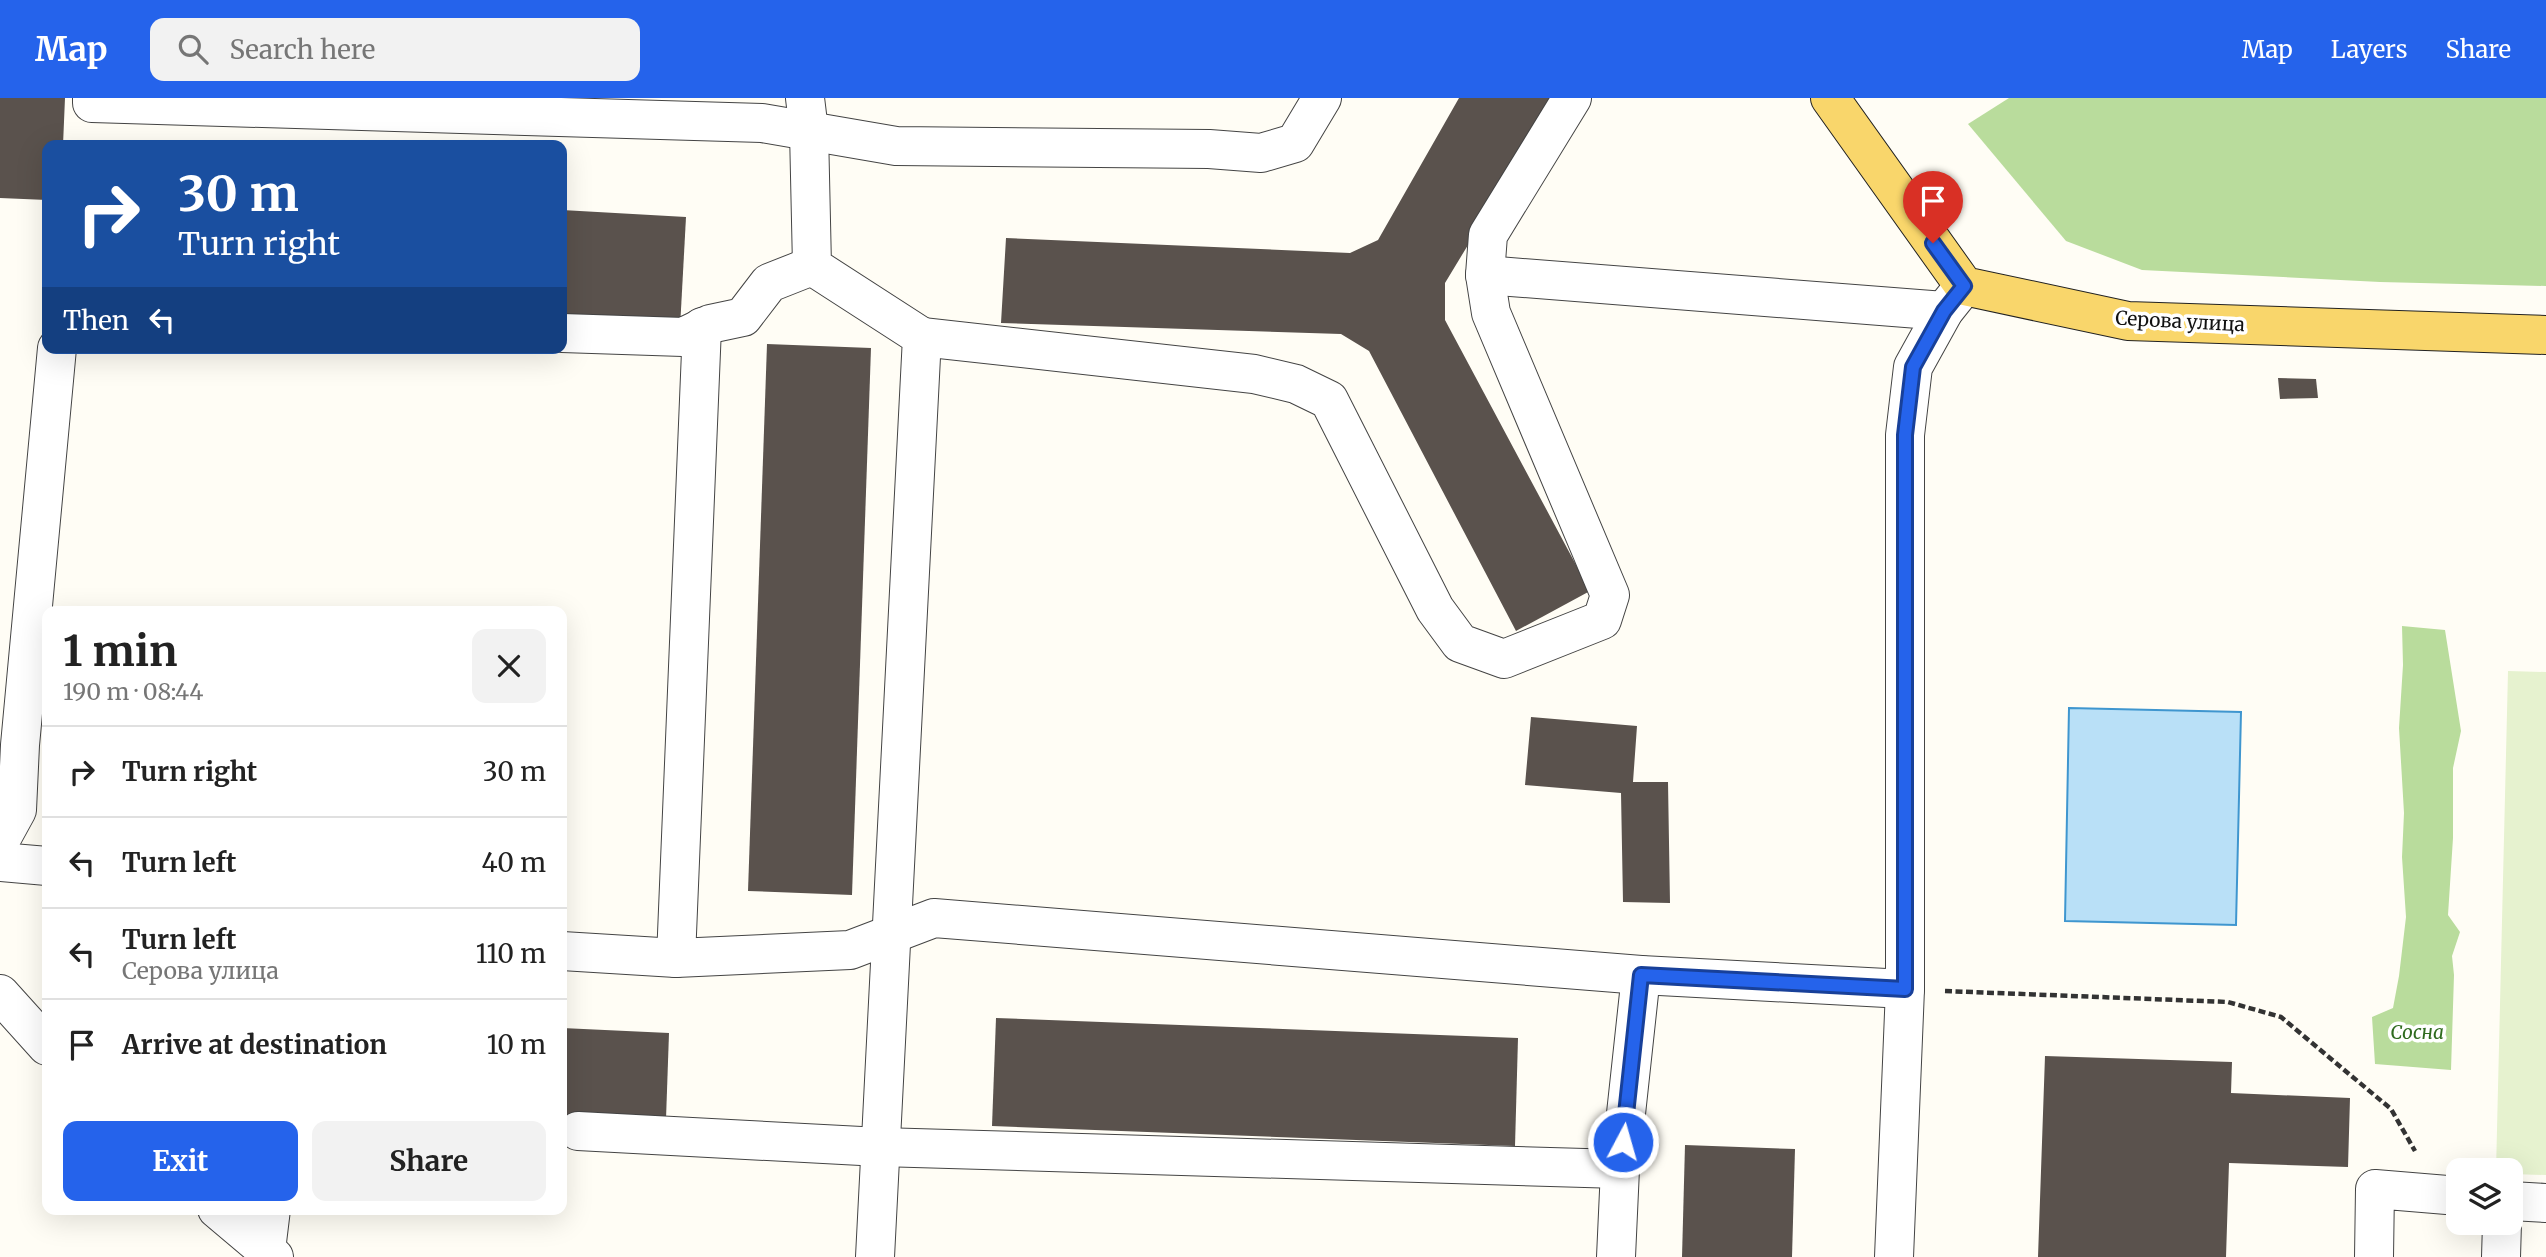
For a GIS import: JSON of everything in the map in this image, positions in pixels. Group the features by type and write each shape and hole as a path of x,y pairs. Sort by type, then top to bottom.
{"main road":[{"path":"1830,98 1954,299"},
{"name":"Серова улица","path":"1954,299 2128,321 2546,335"}],"street":[{"path":"92,98 92,103 762,122 807,114 897,146 1209,149 1261,153 1295,143 1322,98"},
{"path":"812,266 922,337 1254,373 1296,384 1329,400 1434,609 1460,643 1504,659 1602,620 1609,595 1491,313 1485,275 1488,235 1572,98"},
{"path":"807,114 812,266"},
{"path":"567,333 683,337 702,327 743,317 769,283 812,266"},
{"path":"1485,275 1954,299 1913,367 1905,435 1905,989 1894,1257"},
{"path":"676,958 702,327"},
{"path":"875,1257 922,337"},
{"path":"0,841 17,810 35,712 57,354"},
{"path":"0,862 42,866"},
{"path":"567,951 676,958 850,950 934,918 1641,975 1905,989"},
{"path":"1616,1257 1620,1169 1641,975"},
{"path":"0,994 42,1040"},
{"path":"578,1131 880,1147 1620,1169"},
{"path":"2374,1257 2375,1189 2446,1195"},
{"path":"2523,1202 2546,1203"},
{"path":"224,1215 270,1253"},
{"path":"270,1253 271,1215"},
{"path":"2501,1257 2502,1235"}],"path":[{"path":"1905,989 2228,1002 2281,1017 2391,1109 2417,1156"}],"green space":[{"path":"2009,98 2546,98 2546,286 2380,282 2142,270 2066,241 1968,124"},
{"name":"Сосна","path":"2402,626 2445,630 2461,731 2453,768 2453,838 2448,915 2460,932 2452,956 2454,975 2451,1070 2375,1064 2372,1017 2393,1008 2406,917 2399,728 2403,665"},
{"path":"2508,671 2546,672 2546,1175 2523,1174 2523,1158 2496,1158"}],"water":[{"path":"2069,708 2241,712 2236,925 2065,921"}],"building":[{"path":"0,98 65,98 63,140 42,140 42,200 0,198"},
{"path":"1459,98 1557,98 1445,283 1445,320 1590,591 1516,631 1369,351 1341,334 1001,323 1006,238 1350,253 1378,240"},
{"path":"567,210 686,217 680,328 567,321"},
{"path":"767,344 871,348 852,895 748,891"},
{"path":"2278,378 2316,379 2318,398 2280,399"},
{"path":"1531,717 1637,726 1633,782 1668,782 1670,903 1623,902 1621,793 1525,785"},
{"path":"996,1018 1518,1038 1515,1146 992,1126"},
{"path":"567,1028 669,1033 666,1119 567,1115"},
{"path":"2045,1056 2232,1062 2231,1093 2350,1098 2348,1167 2229,1163 2226,1257 2038,1257"},
{"path":"1685,1145 1795,1149 1792,1257 1682,1257"}],"route":[{"path":"1623,1142 1641,975 1905,989 1905,435 1913,367 1944,311 1964,286 1933,243"}]}
